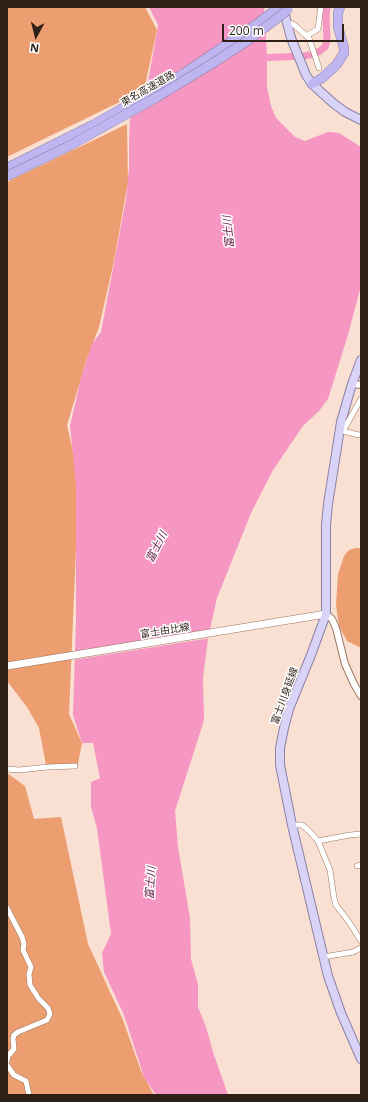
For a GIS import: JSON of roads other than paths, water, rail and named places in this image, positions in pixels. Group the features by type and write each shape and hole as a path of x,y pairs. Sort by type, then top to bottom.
{"highway":[{"name":"東名高速道路","path":"7,168 93,125 183,74 251,29 279,7"},
{"path":"312,84 334,68 344,53 338,26 338,13 340,7"},
{"name":"東名高速道路","path":"7,176 71,145 157,97 250,39 288,8"}],"main road":[{"path":"288,8 287,23 291,38 306,75 312,84 333,103 345,112 361,120"},
{"name":"富士川身延線","path":"360,1057 333,992 323,957 292,824 280,765 280,748 289,709 326,614 326,525 328,504 341,422 361,360"},
{"name":"富士由比線","path":"7,666 326,614"}],"street":[{"path":"308,37 318,29 321,7"},
{"path":"287,23 293,24 308,37 318,68"},
{"path":"352,384 361,385"},
{"path":"359,435 342,431 361,398"},
{"path":"326,614 332,619 336,628 345,664 361,696"},
{"path":"7,769 18,770 75,766"},
{"path":"292,824 302,826 318,841 330,870 336,905 361,940"},
{"path":"318,841 361,834"},
{"path":"7,908 22,937 24,944 23,950 31,967 29,974 30,985 39,999 48,1008 50,1014 48,1020 14,1035 14,1050 8,1056 7,1061"},
{"path":"323,957 353,952 361,948"},
{"path":"7,1064 14,1074 26,1081 29,1095"}],"water":[{"name":"富士川","path":"149,7 264,7 267,87 271,106 276,118 295,137 305,141 328,132 339,133 361,147 361,286 347,338 328,399 319,411 303,426 273,470 251,513 217,598 208,638 203,678 204,720 175,811 178,847 190,918 191,959 198,985 198,1007 228,1095 156,1095 144,1077 124,1015 104,972 102,953 111,934 97,828 91,807 91,782 100,778 93,743 82,743 73,715 76,619 76,485 70,426 81,378 92,344 101,332 126,199 129,168 130,119 148,82 158,25"}],"waterway":[{"path":"258,58 304,56 320,51 325,47 327,41 327,7"}]}
